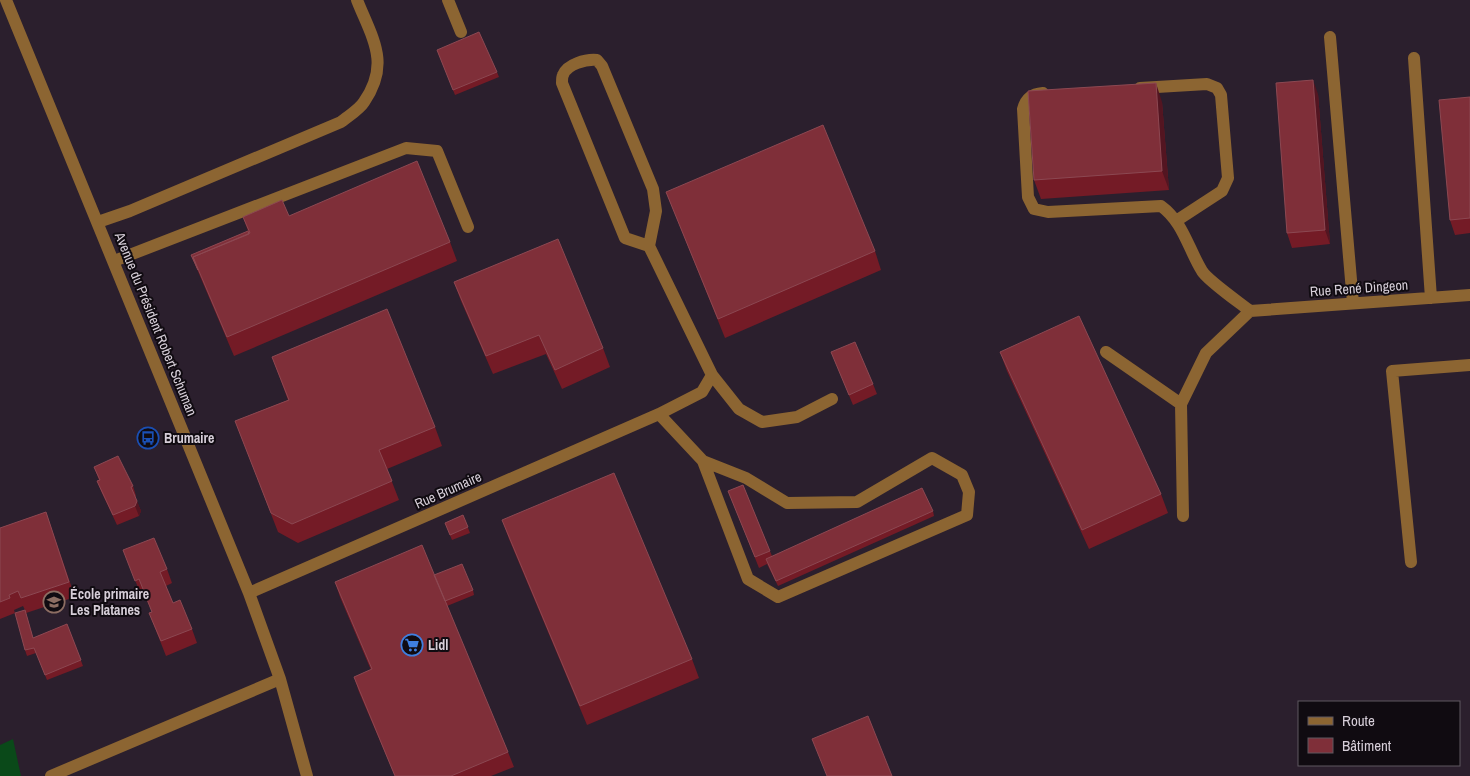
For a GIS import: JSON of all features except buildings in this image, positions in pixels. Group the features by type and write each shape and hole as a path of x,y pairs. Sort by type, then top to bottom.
{"street":[{"name":"Avenue du Président Robert Schuman","path":"6,0 249,593 280,679 307,776"},
{"path":"98,222 130,211 341,122 364,103 377,76 378,53 357,0"},
{"path":"448,0 460,32"},
{"path":"1330,37 1353,304"},
{"path":"1414,58 1431,298"},
{"path":"649,246 625,238 562,83 563,74 569,66 590,60 597,60 602,66 653,189 656,211 649,246 712,375 739,409 762,422 797,417 832,399"},
{"path":"1128,88 1206,84 1217,88 1221,95 1228,178 1222,191 1176,221"},
{"path":"1059,92 1039,93 1031,96 1026,101 1023,109 1028,198 1034,208 1048,212 1161,206 1170,212 1182,230 1203,273 1250,311 1206,353 1181,404 1183,516"},
{"path":"114,261 406,148 437,151 468,227"},
{"name":"Rue René Dingeon","path":"1250,311 1470,295"},
{"path":"1106,352 1181,404"},
{"path":"1411,562 1392,371 1470,365"},
{"name":"Rue Brumaire","path":"249,593 659,414 702,392 712,375"},
{"path":"659,414 703,461 748,579 778,597 967,515 969,492 962,475 932,458 858,502 787,502 746,478 703,461"},
{"path":"51,776 280,679"}],"green space":[{"path":"13,739 21,776 0,776 0,745"}],"place":[{"name":"Brumaire","path":"148,438"},
{"name":"École primaire Les Platanes","path":"54,602"},
{"name":"Lidl","path":"412,645"}]}
